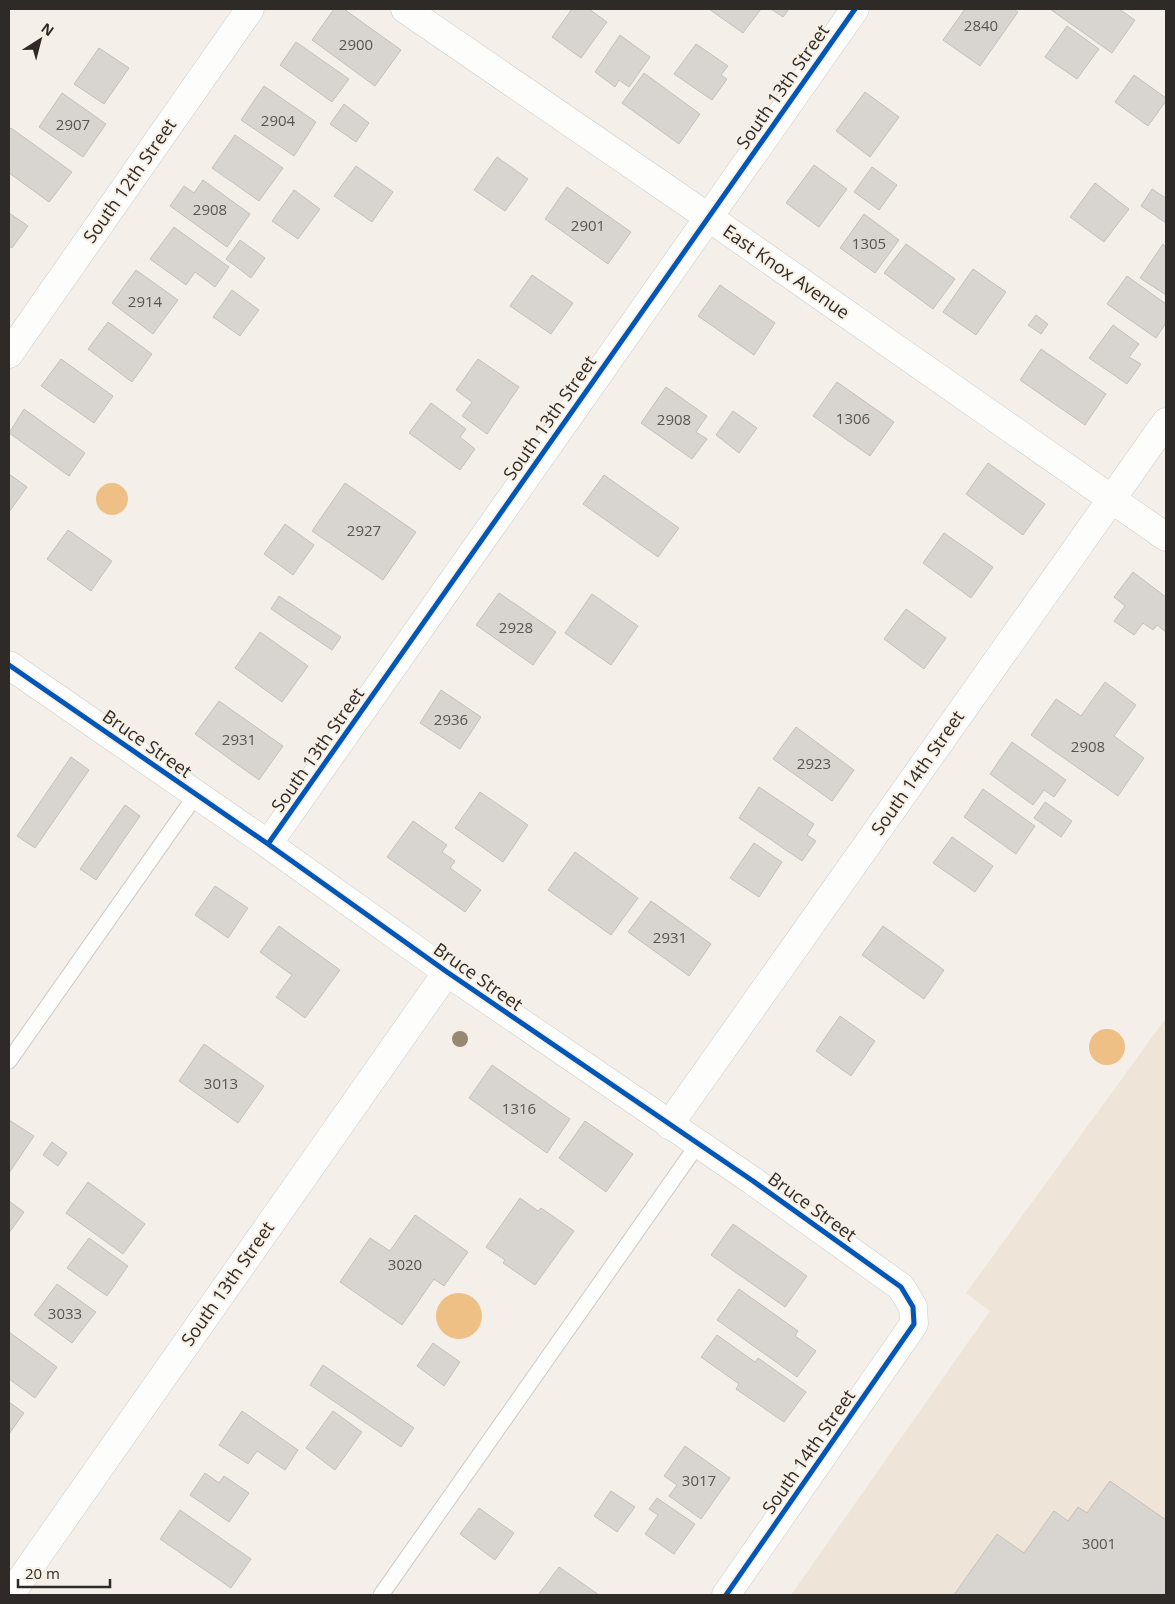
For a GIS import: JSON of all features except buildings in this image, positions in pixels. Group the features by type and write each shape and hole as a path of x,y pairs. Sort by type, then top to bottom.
{"street":[{"name":"South 12th Street","path":"9,354 250,9"},
{"name":"East Knox Avenue","path":"405,9 708,217 1166,537"},
{"name":"South 13th Street","path":"268,844 855,9"},
{"name":"South 14th Street","path":"669,1124 1166,422"},
{"name":"Bruce Street","path":"9,665 268,844 447,972 753,1181 901,1287 913,1307 914,1324"},
{"name":"South 13th Street","path":"10,1595 447,972"},
{"name":"South 14th Street","path":"726,1595 914,1324"}],"lane":[{"path":"9,1061 196,795"},
{"path":"381,1595 698,1144"}],"shaded area":[{"path":"112,483 118,484 123,488 127,493 127,505 123,510 118,514 112,515 106,514 101,510 97,505 96,499 97,493 101,488 106,484"},
{"path":"1166,1018 1166,1595 791,1595 990,1311 966,1293"},
{"path":"1107,1029 1114,1030 1120,1034 1124,1040 1124,1054 1120,1060 1114,1064 1107,1065 1100,1064 1094,1060 1090,1054 1089,1047 1090,1040 1094,1034 1100,1030"},
{"path":"459,1293 472,1297 478,1303 482,1316 478,1329 472,1335 459,1339 446,1335 440,1329 436,1316 440,1303 446,1297"}],"cycle path":[{"path":"268,844 855,9"},
{"path":"9,665 268,844 447,972 753,1181 901,1287 913,1307 914,1324 726,1595"}]}
